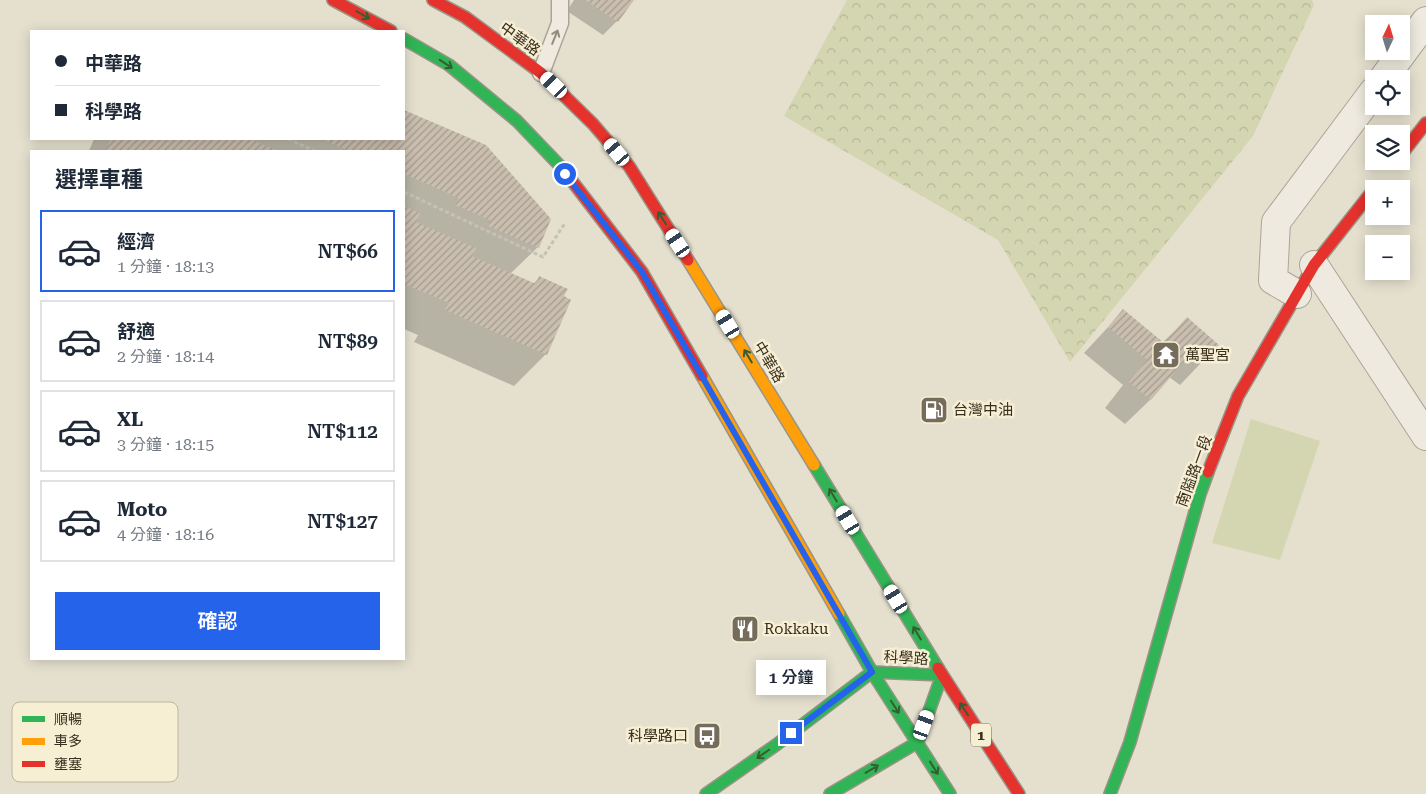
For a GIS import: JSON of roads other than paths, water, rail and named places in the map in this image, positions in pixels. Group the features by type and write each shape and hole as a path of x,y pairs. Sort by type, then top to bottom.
{"main road":[{"path":"333,0 389,30"},
{"name":"中華路","path":"433,0 465,17 541,73 593,124 629,166 942,675 1019,794"},
{"path":"405,40 449,65 517,121 557,162 642,272 872,672 950,794"},
{"path":"1410,143 1426,123"},
{"name":"南隘路一段","path":"1110,794 1130,742 1200,494 1238,396 1314,265 1365,201"},
{"name":"科學路","path":"706,794 872,672 942,675 918,742"},
{"path":"830,794 918,742"}],"street":[{"path":"1390,70 1426,21"},
{"path":"1297,294 1272,280 1276,222 1365,103"},
{"path":"1314,265 1426,436"}],"lane":[{"path":"541,73 560,23 560,0"}],"place":[{"name":"萬聖宮","path":"1166,355"},
{"name":"台灣中油","path":"934,410"},
{"name":"Rokkaku","path":"745,629"},
{"name":"科學路口","path":"707,736"}]}
